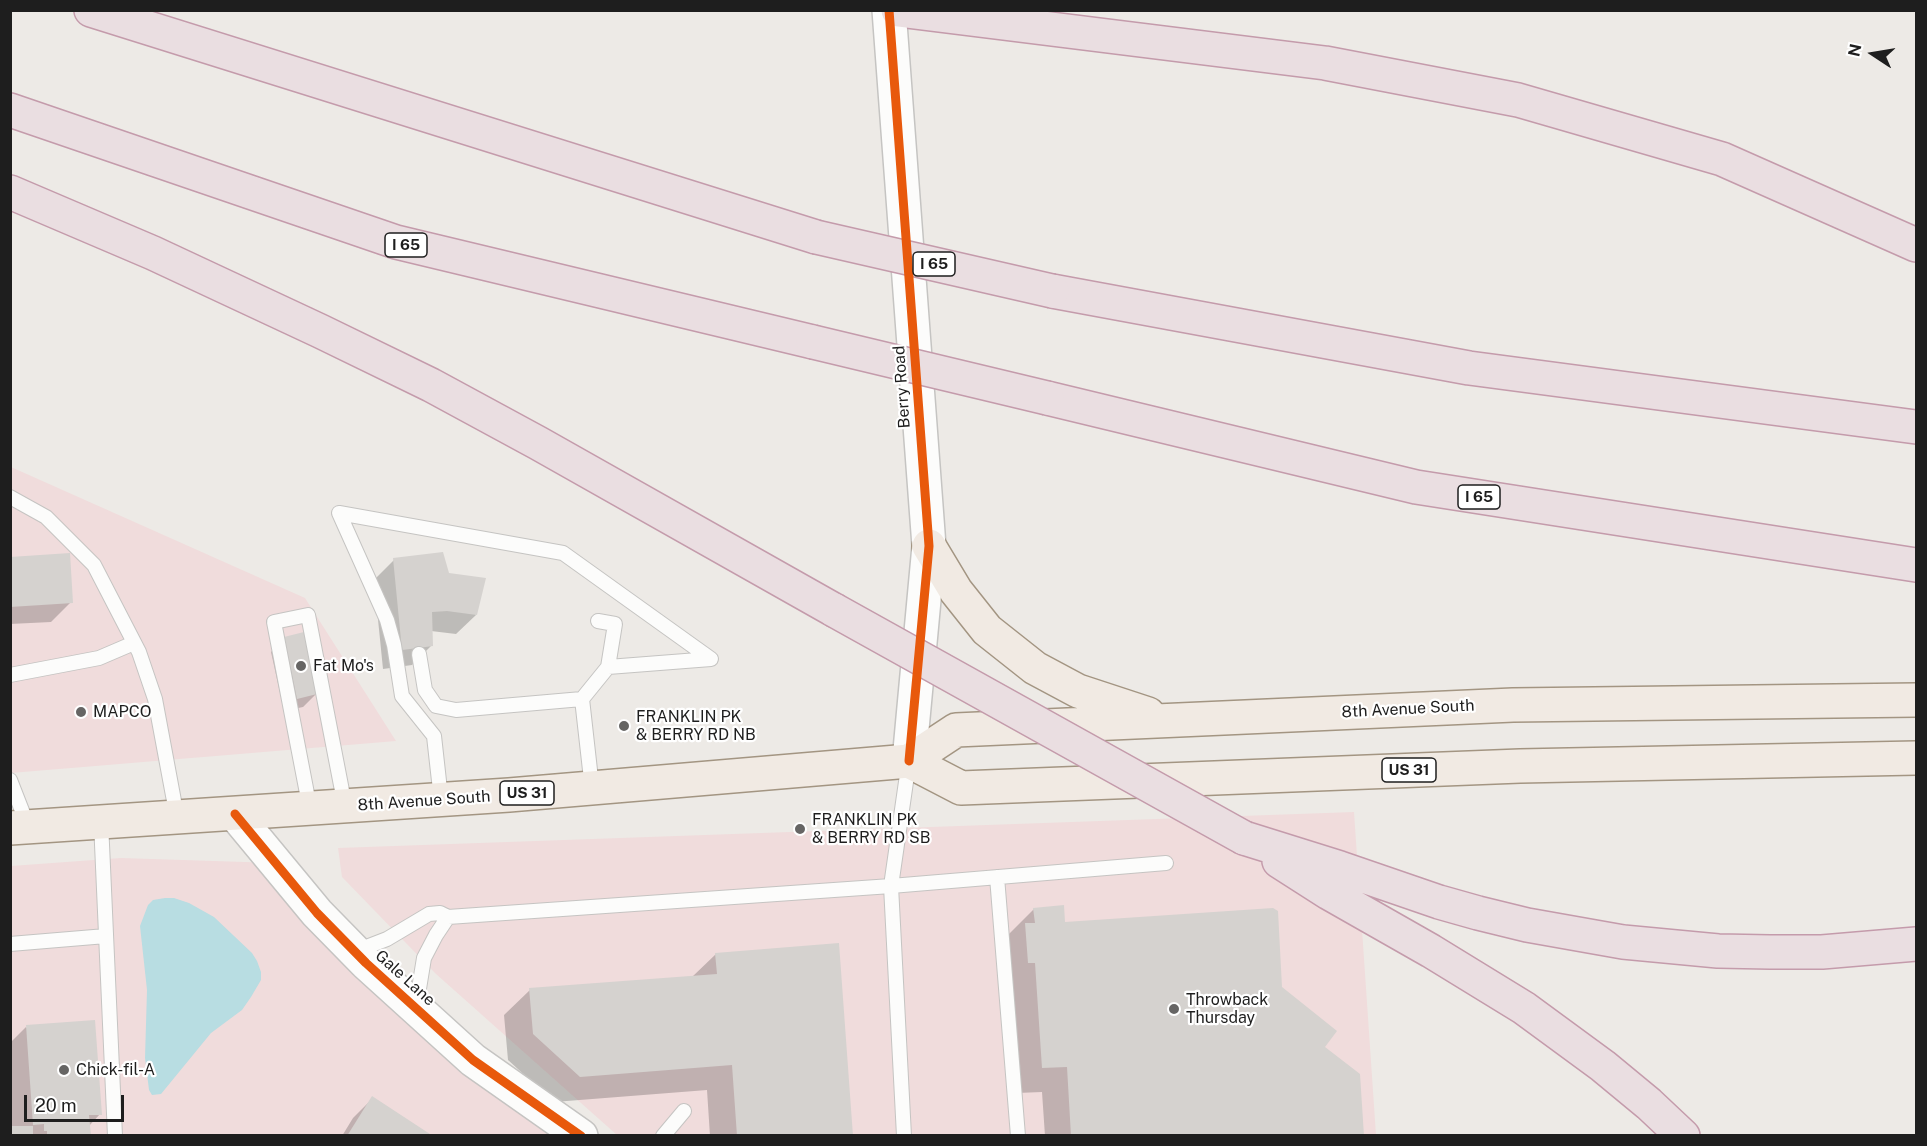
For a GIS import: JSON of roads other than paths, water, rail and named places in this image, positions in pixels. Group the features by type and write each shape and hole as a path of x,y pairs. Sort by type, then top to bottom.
{"highway":[{"name":"I 65","path":"91,10 816,237 1052,291 1469,368 1917,427"},
{"path":"898,10 1325,63 1518,100 1722,159 1917,245"},
{"name":"I 65","path":"10,110 396,242 1416,487 1917,565"},
{"path":"10,192 153,253 431,385 1244,838 1329,893 1431,951 1524,1008 1603,1066 1683,1136"},
{"path":"1244,838 1468,911 1527,925 1614,940 1718,951 1770,952 1822,952 1917,944"}],"main road":[{"path":"929,546 956,591 987,630 1035,668 1078,691 1167,720"},
{"name":"8th Avenue South","path":"19,827 310,809 909,761 956,730 1513,705 1917,700"},
{"name":"US 31","path":"909,761 962,788 1520,766 1917,758"}],"street":[{"name":"Berry Road","path":"889,10 929,546 909,761"},
{"name":"Gale Lane","path":"235,814 317,913 416,1008 473,1060 581,1136"}],"lane":[{"path":"10,497 46,517 94,565 139,652 155,699 177,818"},
{"path":"441,799 434,736 402,696 394,645 387,620 339,513 563,553 711,658 608,667"},
{"path":"310,809 274,622 308,615 345,806"},
{"path":"592,788 582,699 608,667 615,624 598,621"},
{"path":"10,675 99,658 134,643"},
{"path":"418,654 424,690 436,706 456,710 582,699"},
{"path":"904,1136 891,886 909,761"},
{"path":"10,780 19,827"},
{"path":"100,822 115,1136"},
{"path":"355,951 387,939 429,914 440,913 448,917 891,886 1166,863"},
{"path":"997,877 1018,1136"},
{"path":"416,1008 424,958 448,917"},
{"path":"10,944 106,936"},
{"path":"663,1136 684,1111"}],"water":[{"path":"174,898 189,903 214,917 252,953 261,972 261,980 242,1010 211,1033 161,1094 152,1095 149,1090 145,1058 147,990 140,926 148,905 153,900"}],"place":[{"name":"Fat Mo's","path":"301,666"},
{"name":"MAPCO","path":"81,712"},
{"name":"FRANKLIN PK & BERRY RD NB","path":"624,726"},
{"name":"FRANKLIN PK & BERRY RD SB","path":"800,829"},
{"name":"Throwback Thursday","path":"1174,1009"},
{"name":"Chick-fil-A","path":"64,1070"}]}
